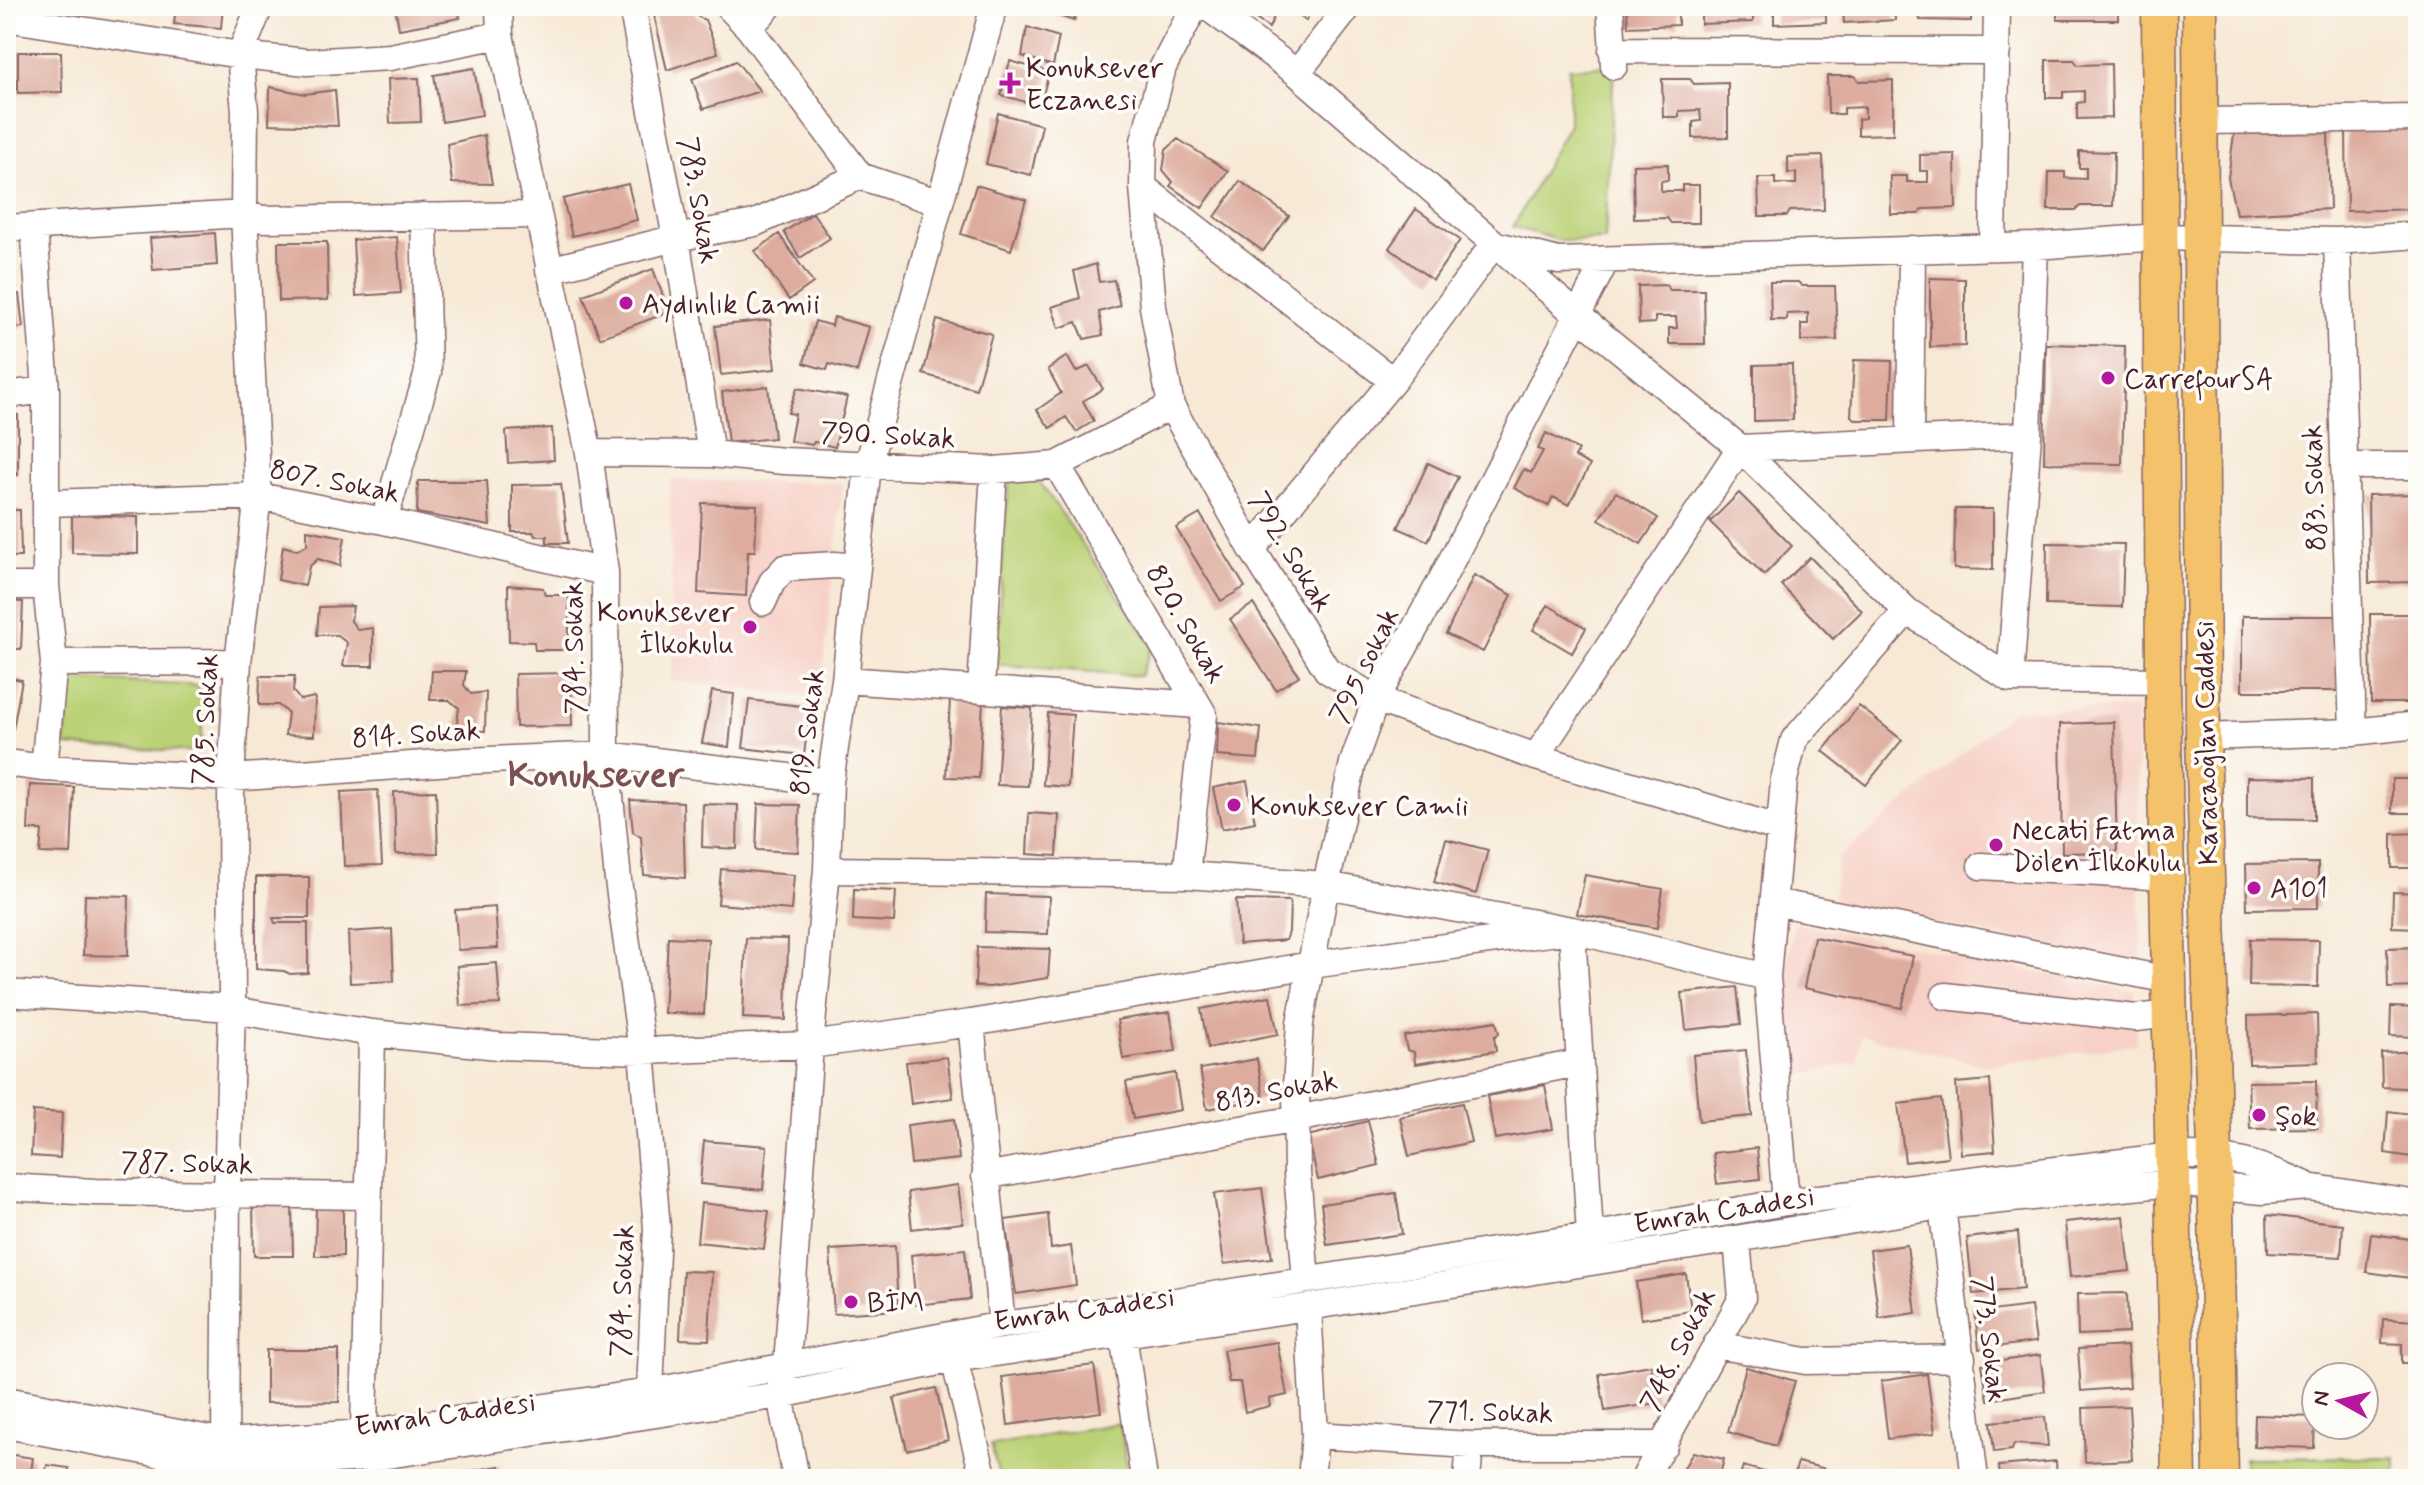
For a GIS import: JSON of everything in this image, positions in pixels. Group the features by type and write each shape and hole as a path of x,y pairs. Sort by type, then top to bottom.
{"main road":[{"name":"Karacaoğlan Caddesi","path":"2159,6 2163,681 2179,1479"},
{"name":"Karacaoğlan Caddesi","path":"2200,6 2203,737 2221,1479"}],"street":[{"name":"785. Sokak","path":"225,1462 232,1008 231,778 238,662 258,496 244,214 245,111 240,55 260,6"},
{"name":"783. Sokak","path":"632,6 676,238 711,454"},
{"path":"728,6 749,28 860,176 940,203"},
{"path":"749,28 769,6"},
{"name":"819. Sokak","path":"796,1479 780,1395 787,1365 810,1045 827,870 830,782 845,680 868,465 994,6"},
{"name":"792. Sokak","path":"1195,6 1163,67 1144,141 1143,187 1153,307 1171,406 1252,549 1327,670 1376,699 1536,757 1778,828"},
{"path":"1206,6 1297,73 1576,314 1740,448 1907,611 2010,679 2163,681"},
{"path":"1297,73 1349,6"},
{"path":"1610,6 1613,58 1997,51"},
{"path":"1993,246 1997,6"},
{"name":"784. Sokak","path":"506,7 500,35 589,453 605,572 606,755 618,880 642,1051 657,1228 650,1392"},
{"path":"6,18 240,55 307,62 390,57 500,35"},
{"path":"2201,121 2418,118"},
{"path":"549,270 676,238 755,223 860,176"},
{"path":"1143,187 1393,381"},
{"path":"6,228 244,214 263,219 538,215"},
{"path":"384,521 428,372 424,216"},
{"path":"34,227 46,390 46,586 54,663 44,768"},
{"path":"1494,244 1558,261 2035,246 2160,237 2337,241 2418,235"},
{"name":"883. Sokak","path":"2337,241 2353,732"},
{"path":"1252,549 1393,381 1494,244"},
{"path":"2010,679 2028,435 2035,246"},
{"path":"1910,440 1912,249"},
{"name":"795 sokak","path":"1306,1280 1297,1173 1300,1023 1353,763 1376,699 1441,581 1606,260"},
{"path":"6,395 46,390"},
{"name":"790. Sokak","path":"589,453 711,454 994,470 1057,465 1171,406"},
{"path":"1740,448 2028,435"},
{"path":"1536,757 1740,448"},
{"name":"820. Sokak","path":"1057,465 1204,715 1186,875"},
{"path":"2344,466 2418,466"},
{"path":"981,690 994,470"},
{"name":"807. Sokak","path":"48,503 258,496 384,521 605,572"},
{"path":"763,602 772,582 785,568 856,567"},
{"path":"6,586 46,586"},
{"path":"1786,1202 1767,977 1784,780 1794,740 1907,611"},
{"path":"54,663 238,662"},
{"path":"845,680 1198,705"},
{"path":"2203,737 2353,732 2418,725"},
{"name":"814. Sokak","path":"6,763 44,768 231,778 466,761 606,755 830,782"},
{"path":"1981,866 2167,877"},
{"path":"827,870 1186,875 1326,885 1572,930 1767,977"},
{"path":"1774,902 2169,980"},
{"path":"6,993 232,1008 372,1033 498,1046 642,1051 810,1045 971,1023 1311,965 1572,930"},
{"path":"1572,930 1590,1236"},
{"path":"1945,996 2136,1018 2170,1014"},
{"path":"971,1023 1002,1325"},
{"path":"364,1433 372,1033"},
{"name":"813. Sokak","path":"985,1176 1578,1063"},
{"path":"2173,1169 2215,1171 2263,1191 2309,1187 2418,1204"},
{"name":"Emrah Caddesi","path":"6,1400 225,1462 364,1433 650,1392 1002,1325 1590,1236 1786,1202 2173,1169"},
{"name":"Emrah Caddesi","path":"6,1425 225,1462 368,1458 780,1395 954,1359 1308,1307 2173,1169"},
{"name":"787. Sokak","path":"6,1187 95,1192 367,1196"},
{"name":"773. Sokak","path":"1942,1206 1975,1479"},
{"name":"748. Sokak","path":"1644,1479 1742,1298 1737,1240"},
{"path":"1308,1307 1315,1435 1311,1479"},
{"path":"1123,1334 1144,1479"},
{"path":"1716,1345 1806,1361 1962,1358"},
{"path":"954,1359 984,1479"},
{"name":"771. Sokak","path":"1315,1435 1470,1445 1664,1445"},
{"path":"1467,1479 1470,1445"}],"shaded area":[{"name":"Konuksever İlkokulu","path":"670,480 843,483 820,697 672,681"},
{"name":"Necati Fatma Dölen İlkokulu","path":"2136,708 2141,966 1833,901 1838,858 2014,710"},
{"path":"1794,923 2135,991 2137,1044 1986,1066 1861,1035 1857,1062 1797,1076 1781,1000"}],"green space":[{"path":"1614,66 1605,240 1562,241 1513,227 1569,124 1569,68"},
{"path":"1009,480 1039,481 1153,646 1140,676 995,664"},
{"path":"68,679 204,686 201,752 65,746"},
{"path":"1120,1423 1129,1479 1000,1479 991,1445"},
{"path":"2396,1457 2396,1479 2244,1479 2244,1458"}],"building":[{"path":"176,6 223,6 221,28 174,24"},
{"path":"395,6 458,6 460,18 399,29"},
{"path":"662,6 689,6 705,20 718,53 667,70 653,11"},
{"path":"1029,6 1078,6 1074,21"},
{"path":"1237,6 1313,6 1306,21 1288,8 1277,10 1269,28"},
{"path":"1627,6 1678,6 1678,25 1628,27"},
{"path":"1701,6 1753,6 1753,22 1701,24"},
{"path":"1774,6 1826,6 1826,22 1774,24"},
{"path":"1843,6 1894,6 1895,20 1844,23"},
{"path":"1919,6 1971,6 1971,21 1920,20"},
{"path":"2057,6 2118,6 2118,20 2057,20"},
{"path":"1027,27 1059,37 1053,66 1022,56"},
{"path":"18,52 61,52 62,92 18,93"},
{"path":"2046,60 2074,60 2078,65 2111,64 2112,118 2077,119 2077,103 2084,102 2084,91 2063,92 2063,98 2046,98"},
{"path":"736,61 760,91 703,109 692,79"},
{"path":"1010,61 1049,72 1040,106 1001,95"},
{"path":"474,68 482,115 442,122 434,75"},
{"path":"1827,76 1855,76 1859,81 1893,80 1893,134 1858,135 1858,119 1865,118 1865,107 1844,108 1844,114 1828,114"},
{"path":"419,78 421,122 390,123 388,79"},
{"path":"1662,79 1690,79 1694,84 1728,83 1728,137 1693,138 1693,122 1701,121 1700,110 1679,111 1679,117 1663,117"},
{"path":"270,87 305,94 335,90 338,126 269,124"},
{"path":"998,113 1042,125 1031,175 986,164"},
{"path":"2418,129 2418,209 2347,211 2346,130"},
{"path":"2328,133 2330,209 2236,214 2228,178 2234,134"},
{"path":"484,135 492,184 452,183 447,144"},
{"path":"1178,139 1228,171 1202,208 1170,186 1173,182 1163,170 1166,150"},
{"path":"2079,151 2114,152 2113,206 2048,210 2049,172 2065,172 2065,178 2086,179 2086,168 2079,168"},
{"path":"1955,154 1956,208 1922,209 1919,214 1891,214 1890,176 1907,176 1907,182 1928,182 1928,171 1920,171 1920,155"},
{"path":"1823,156 1824,210 1790,211 1787,216 1759,216 1758,178 1775,178 1775,184 1796,184 1796,173 1788,173 1788,157"},
{"path":"1668,164 1668,180 1661,181 1661,191 1682,191 1682,185 1699,185 1699,223 1671,223 1667,218 1634,219 1633,165"},
{"path":"1240,181 1289,216 1263,251 1215,217"},
{"path":"628,184 637,220 572,236 563,199"},
{"path":"976,185 1026,200 1011,250 961,234"},
{"path":"1416,209 1460,240 1433,280 1389,248"},
{"path":"813,213 830,238 800,258 784,232"},
{"path":"215,233 217,265 153,270 150,238"},
{"path":"779,234 813,283 789,300 755,251"},
{"path":"397,237 401,293 356,296 353,240"},
{"path":"8,242 12,277 6,277"},
{"path":"278,242 327,242 328,300 279,301"},
{"path":"1096,264 1099,282 1114,280 1120,306 1099,312 1103,335 1084,339 1077,322 1059,328 1052,307 1080,298 1074,271"},
{"name":"Aydınlık Camii","path":"653,269 669,312 600,338 583,295"},
{"path":"1930,278 1965,279 1965,346 1930,347"},
{"path":"1770,282 1835,286 1837,340 1801,341 1801,324 1808,324 1808,313 1787,314 1787,320 1771,320"},
{"path":"1666,285 1670,290 1704,290 1705,344 1669,344 1669,328 1677,328 1676,317 1655,317 1655,323 1639,324 1638,286"},
{"path":"19,294 23,327 6,329 6,295"},
{"path":"834,317 869,327 857,372 829,364 827,370 804,363 815,321 832,326"},
{"path":"770,320 775,369 721,375 715,326"},
{"path":"937,320 992,334 976,389 923,374"},
{"path":"2046,344 2125,346 2122,464 2044,463"},
{"path":"1067,356 1076,372 1089,366 1103,389 1083,401 1094,421 1076,432 1066,417 1050,428 1037,410 1061,393 1048,369"},
{"path":"1854,360 1892,361 1890,420 1857,420 1851,416"},
{"path":"1792,364 1793,420 1754,421 1754,365"},
{"path":"768,386 774,438 728,443 722,392"},
{"path":"797,388 847,397 835,447 790,441 795,414 788,413"},
{"path":"6,415 18,415 18,475 6,475"},
{"path":"552,428 554,460 508,463 506,431"},
{"path":"1546,433 1579,450 1575,457 1590,465 1569,505 1553,497 1548,506 1514,488 1524,469 1531,473 1543,451 1538,449"},
{"path":"1428,463 1458,477 1428,541 1398,528"},
{"path":"418,481 487,481 490,526 417,513"},
{"path":"561,484 568,543 547,543 547,536 535,536 533,532 512,532 512,485"},
{"path":"1616,492 1658,518 1641,544 1599,519"},
{"path":"1739,493 1792,546 1764,575 1710,522"},
{"path":"2418,494 2418,582 2369,583 2368,495"},
{"path":"702,503 757,505 755,551 748,551 746,596 698,593"},
{"path":"1955,509 1993,509 1993,570 1954,569"},
{"path":"6,510 20,510 21,557 6,557"},
{"path":"1200,514 1245,587 1221,601 1176,528"},
{"path":"72,515 138,517 138,554 72,553"},
{"path":"307,530 345,537 340,566 318,559 309,567 305,586 278,580 283,546 297,550 307,545"},
{"path":"2047,543 2124,544 2122,607 2046,605"},
{"path":"1810,557 1862,611 1833,639 1781,585"},
{"path":"1474,575 1512,595 1483,652 1446,634"},
{"path":"508,585 543,588 545,595 569,595 569,650 535,650 534,642 509,641"},
{"path":"6,601 23,602 21,649 6,649"},
{"path":"1253,604 1299,676 1276,690 1230,619"},
{"path":"1548,605 1586,628 1572,653 1533,630"},
{"path":"353,606 351,621 358,630 373,628 373,666 343,666 347,643 337,635 317,635 319,607"},
{"path":"2370,614 2418,614 2418,703 2371,703"},
{"path":"2242,616 2339,616 2339,691 2242,691"},
{"path":"432,671 466,671 464,685 471,694 486,692 485,731 456,730 459,708 449,700 430,700"},
{"path":"571,673 572,726 516,727 515,674"},
{"path":"260,676 295,676 293,691 300,700 315,697 314,736 285,735 288,713 278,705 259,705"},
{"path":"6,677 22,680 13,729 6,728"},
{"path":"712,691 734,694 729,747 702,743"},
{"path":"950,699 983,701 979,778 946,777"},
{"path":"749,700 810,707 804,755 743,748"},
{"path":"1002,706 1032,708 1028,786 997,785"},
{"path":"1859,706 1902,740 1866,785 1823,751"},
{"path":"1048,713 1073,715 1068,787 1043,785"},
{"path":"1218,722 1261,728 1258,759 1217,756"},
{"path":"2114,722 2117,852 2062,853 2060,724"},
{"path":"2247,777 2314,778 2314,819 2247,818"},
{"path":"2392,779 2418,779 2418,813 2392,813"},
{"name":"Konuksever Camii","path":"1247,781 1255,822 1222,829 1213,788"},
{"path":"30,785 74,787 71,854 40,853 42,830 28,830"},
{"path":"378,790 382,865 344,866 341,792"},
{"path":"436,791 438,853 396,854 394,792"},
{"path":"630,800 683,802 685,878 644,875 641,837 633,832"},
{"path":"703,804 738,805 737,849 702,847"},
{"path":"758,804 800,805 798,852 756,850"},
{"path":"1029,813 1059,815 1057,856 1027,854"},
{"path":"2418,833 2418,868 2392,868 2392,834"},
{"path":"1446,839 1488,850 1476,894 1434,882"},
{"path":"2318,863 2318,908 2247,909 2246,864"},
{"path":"721,869 794,875 791,910 718,904"},
{"path":"1585,875 1663,889 1657,928 1577,914"},
{"path":"256,877 309,877 309,918 273,918 275,923 308,923 308,973 256,969"},
{"path":"854,889 896,891 894,922 853,920"},
{"path":"2393,892 2418,893 2418,928 2392,927"},
{"path":"986,894 1049,896 1048,934 985,932"},
{"path":"85,895 129,896 128,956 83,955"},
{"path":"1236,900 1290,901 1286,940 1239,944"},
{"path":"495,907 498,948 458,950 455,910"},
{"path":"392,929 394,981 350,983 348,932"},
{"path":"668,937 708,939 704,1014 664,1013"},
{"path":"1814,937 1913,956 1902,1008 1804,988"},
{"path":"746,938 788,939 786,1020 743,1018"},
{"path":"2250,939 2319,940 2318,987 2249,986"},
{"path":"977,947 1050,949 1048,978 990,987 975,986"},
{"path":"2418,947 2418,987 2388,988 2387,948"},
{"path":"497,963 500,1004 460,1006 457,966"},
{"path":"1737,987 1741,1024 1686,1030 1682,993"},
{"path":"1270,996 1278,1034 1208,1048 1201,1009"},
{"path":"2391,1007 2418,1008 2418,1037 2390,1036"},
{"path":"1170,1012 1176,1051 1123,1059 1117,1020"},
{"path":"2317,1014 2318,1062 2249,1064 2248,1016"},
{"path":"1496,1021 1499,1033 1494,1037 1496,1051 1415,1064 1414,1052 1407,1050 1404,1036"},
{"path":"1746,1050 1752,1116 1699,1121 1693,1055"},
{"path":"2418,1051 2418,1094 2404,1088 2382,1087 2381,1053"},
{"path":"947,1057 953,1098 911,1104 906,1062"},
{"path":"1257,1059 1264,1099 1207,1109 1200,1069"},
{"path":"1175,1073 1181,1110 1133,1119 1126,1082"},
{"path":"1990,1080 1995,1151 1961,1154 1956,1083"},
{"path":"2316,1081 2317,1128 2250,1129 2248,1082"},
{"path":"1545,1085 1553,1129 1495,1139 1487,1096"},
{"path":"1941,1099 1948,1157 1905,1162 1898,1104"},
{"path":"1462,1103 1471,1142 1409,1156 1400,1117"},
{"path":"33,1111 62,1113 60,1158 31,1156"},
{"path":"2388,1111 2418,1115 2418,1158 2385,1153"},
{"path":"954,1119 959,1159 911,1164 907,1125"},
{"path":"1368,1121 1379,1165 1318,1180 1308,1136"},
{"path":"704,1141 767,1146 763,1190 700,1184"},
{"path":"1757,1148 1760,1179 1717,1184 1713,1153"},
{"path":"958,1185 963,1223 912,1229 908,1192"},
{"path":"1262,1188 1272,1258 1224,1264 1214,1194"},
{"path":"1396,1193 1402,1234 1327,1245 1321,1204"},
{"path":"292,1200 293,1256 254,1256 253,1201"},
{"path":"701,1203 769,1211 764,1249 697,1242"},
{"path":"316,1204 343,1204 343,1256 315,1256"},
{"path":"1048,1214 1051,1249 1071,1246 1076,1285 1016,1294 1005,1220"},
{"path":"2267,1215 2343,1224 2341,1257 2268,1253"},
{"path":"2124,1216 2130,1271 2070,1277 2065,1222"},
{"path":"2018,1232 2023,1289 1973,1294 1967,1238"},
{"path":"2371,1234 2418,1240 2418,1279 2366,1272"},
{"path":"1907,1245 1916,1313 1879,1318 1870,1250"},
{"path":"895,1246 898,1310 834,1314 830,1250"},
{"path":"965,1249 970,1299 916,1305 911,1255"},
{"path":"683,1271 712,1272 709,1340 680,1339"},
{"path":"1686,1274 1691,1311 1641,1319 1636,1282"},
{"path":"2127,1293 2128,1333 2078,1335 2077,1294"},
{"path":"2031,1306 2036,1342 1979,1349 1975,1313"},
{"path":"2383,1319 2418,1321 2418,1363 2402,1363 2402,1344 2382,1343"},
{"path":"1277,1342 1287,1395 1269,1399 1270,1406 1245,1412 1240,1382 1229,1382 1223,1350"},
{"path":"2127,1346 2130,1387 2081,1391 2078,1349"},
{"path":"266,1350 339,1350 339,1402 266,1403"},
{"path":"2040,1355 2045,1391 1988,1400 1982,1364"},
{"path":"1094,1365 1101,1412 1008,1425 1002,1377"},
{"path":"1651,1365 1657,1403 1605,1411 1599,1374"},
{"path":"1746,1367 1795,1381 1776,1446 1728,1432"},
{"path":"1927,1374 1935,1433 1888,1439 1881,1381"},
{"path":"936,1388 948,1440 907,1450 894,1398"},
{"path":"2129,1406 2132,1460 2085,1462 2083,1408"},
{"path":"2255,1415 2300,1416 2300,1441 2314,1441 2314,1448 2254,1446"},
{"path":"2045,1417 2048,1446 2014,1444 2012,1450 1994,1452 1991,1422"},
{"path":"1693,1452 1724,1459 1719,1479 1678,1479"},
{"path":"7,1454 33,1458 30,1479 6,1479"},
{"path":"2056,1461 2057,1479 2000,1479 1999,1466"},
{"path":"1798,1462 1826,1469 1824,1479 1793,1479"},
{"path":"47,1465 69,1468 68,1479 44,1479"},
{"path":"500,1466 503,1479 453,1479 453,1474"},
{"path":"1743,1466 1771,1474 1770,1479 1739,1479"},
{"path":"1935,1472 1936,1479 1904,1479 1904,1477"}],"place":[{"name":"Konuksever Eczanesi","path":"1010,83"},
{"name":"Aydınlık Camii","path":"626,303"},
{"name":"CarrefourSA","path":"2108,378"},
{"name":"Konuksever İlkokulu","path":"750,627"},
{"name":"Konuksever Camii","path":"1234,805"},
{"name":"Necati Fatma Dölen İlkokulu","path":"1996,845"},
{"name":"A101","path":"2254,888"},
{"name":"Şok","path":"2259,1115"},
{"name":"BİM","path":"851,1302"}],"district":[{"name":"Konuksever","path":"596,773"}]}
